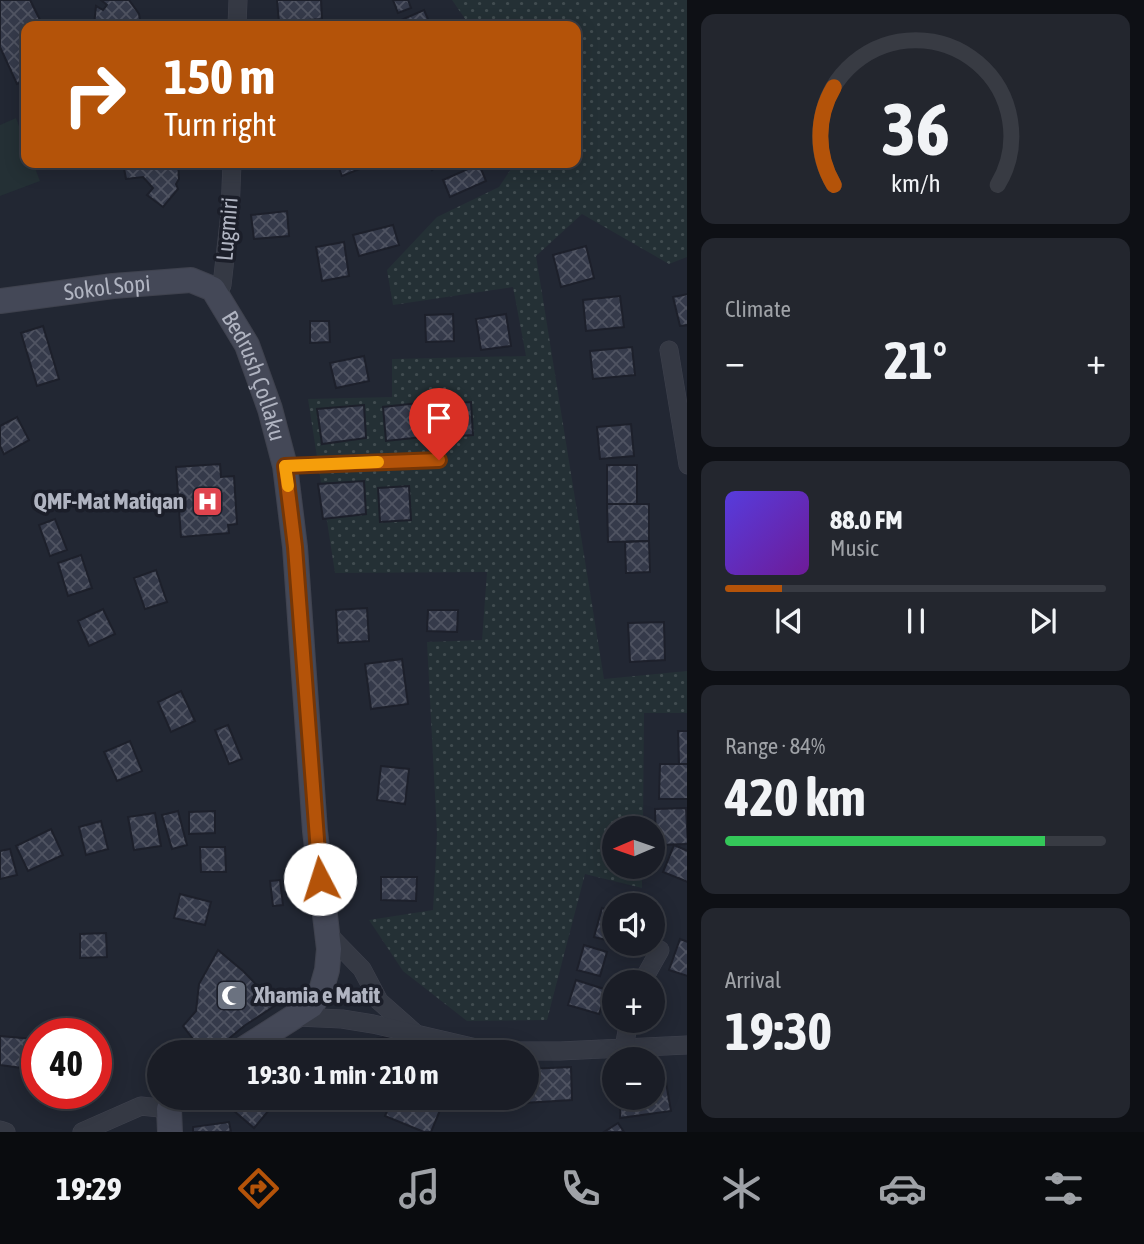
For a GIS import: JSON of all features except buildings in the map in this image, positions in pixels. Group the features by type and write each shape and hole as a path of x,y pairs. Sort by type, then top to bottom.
{"street":[{"path":"237,21 238,0"},
{"name":"Lugmiri","path":"213,289 222,285 232,168"},
{"name":"Sokol Sopi","path":"0,301 113,286 178,281 191,281 213,289"},
{"name":"Bedrush Çollaku","path":"213,289 247,345 260,375 285,466 295,547 315,831 328,949 324,981 311,1006 259,1040"},
{"path":"669,350 687,465"},
{"path":"326,932 362,969 379,1001 414,1032"},
{"path":"297,1017 342,1019 414,1032 489,1051 602,1049"},
{"path":"645,1047 687,1045"},
{"path":"82,1132 141,1106 171,1113"},
{"path":"0,1130 6,1132"}],"lane":[{"path":"285,466 439,460"}],"shaded area":[{"path":"452,0 687,0 687,257 669,264 582,214 536,256 604,679 687,671 687,713 644,713 643,816 602,816 602,878 585,874 547,1020 467,1021 403,971 369,920 433,910 437,834 427,642 482,640 487,572 335,573 308,399 392,397 392,359 526,356 513,287 393,305 387,270 437,217 499,187 512,168 581,168 581,21 467,21"},
{"path":"16,118 21,132 21,168 35,168 40,181 0,196 0,125"},
{"path":"605,879 642,879 642,888"}],"slow traffic":[{"path":"288,486 285,466 378,462"}],"place":[{"name":"QMF-Mat Matiqan","path":"207,501"},
{"name":"Xhamia e Matit","path":"231,995"}],"route":[{"path":"320,879 293,520 285,466 439,460"}]}
